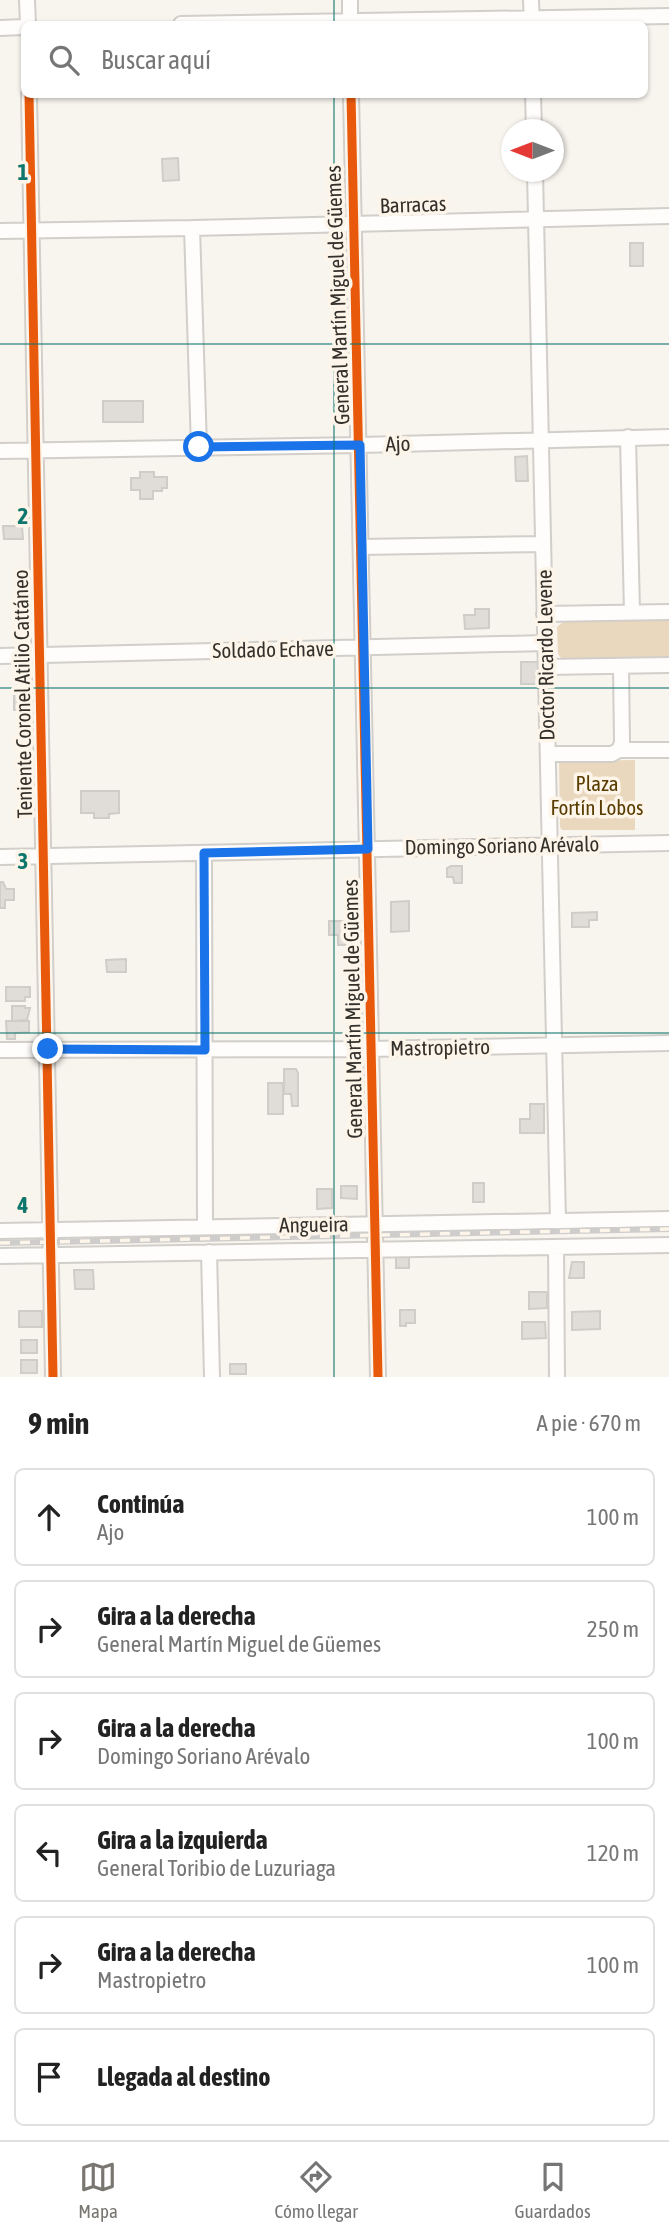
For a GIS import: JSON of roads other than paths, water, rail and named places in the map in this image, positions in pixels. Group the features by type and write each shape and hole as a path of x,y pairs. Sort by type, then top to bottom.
{"street":[{"path":"26,21 27,0"},
{"path":"350,0 351,21"},
{"path":"531,0 532,21 669,16"},
{"path":"0,28 21,26"},
{"name":"Teniente Coronel Atilio Cattáneo","path":"29,98 53,1377"},
{"name":"General Martín Miguel de Güemes","path":"351,98 378,1377"},
{"path":"533,98 534,119"},
{"name":"Doctor Ricardo Levene","path":"535,182 558,1222"},
{"name":"Barracas","path":"0,231 669,216"},
{"path":"192,228 199,447"},
{"name":"Ajo","path":"0,451 669,437"},
{"path":"628,438 632,612"},
{"path":"361,547 543,544"},
{"path":"544,614 669,612"},
{"name":"Soldado Echave","path":"0,656 545,643"},
{"path":"546,667 669,665"},
{"path":"619,750 622,743 621,666"},
{"path":"548,754 612,754 619,750 669,750"},
{"name":"Domingo Soriano Arévalo","path":"0,857 669,843"},
{"path":"204,853 205,1227"},
{"name":"Mastropietro","path":"0,1050 370,1049 669,1043"},
{"name":"Angueira","path":"0,1231 669,1219"},
{"name":"Angueira","path":"0,1256 669,1245"},
{"path":"556,1247 557,1377"},
{"path":"209,1252 212,1377"}],"railway":[{"path":"0,1243 669,1229"}],"park label":[{"name":"Plaza Fortín Lobos","path":"597,796"}]}
